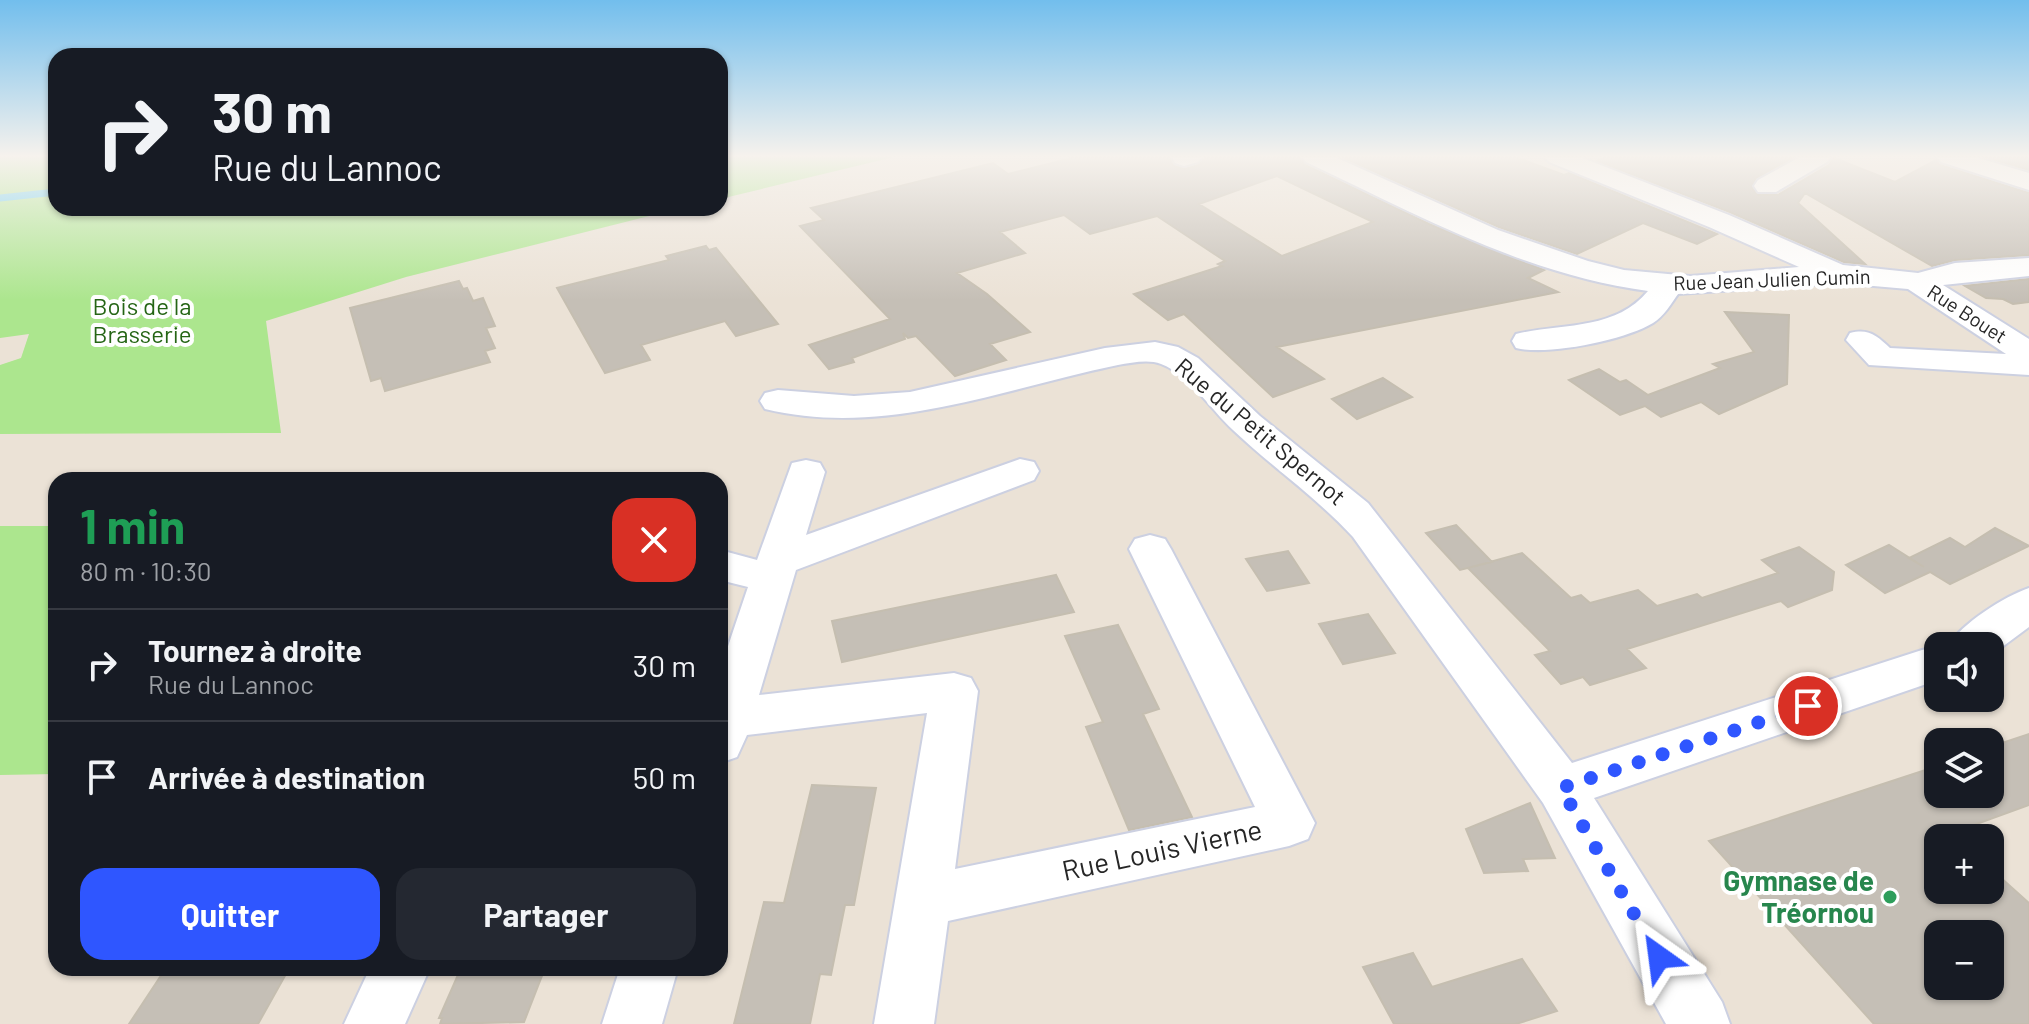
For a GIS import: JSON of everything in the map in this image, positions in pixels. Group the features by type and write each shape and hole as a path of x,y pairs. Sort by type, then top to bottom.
{"street":[{"name":"Rue Jean Julien Cumin","path":"1422,205 1533,254 1611,277 1670,285 1838,274 1877,275 1918,282"},
{"path":"1678,205 1838,274"},
{"name":"Rue Bouet","path":"1918,282 1955,272 2029,267"},
{"name":"Rue Bouet","path":"1918,282 2029,354"},
{"path":"1528,341 1560,340 1629,323 1644,315 1670,285"},
{"path":"1862,340 1881,358 2029,365"},
{"name":"Rue du Petit Spernot","path":"778,401 835,407 875,407 927,401 1108,357 1152,352 1168,354 1185,363 1249,425 1357,516 1561,788 1700,1024"},
{"path":"728,586 1020,471"},
{"path":"728,709 806,472"},
{"name":"Rue Louis Vierne","path":"922,901 1289,823 1150,549"},
{"path":"728,566 775,570"},
{"path":"1990,632 2029,604"},
{"path":"1561,788 1924,667"},
{"path":"728,726 954,691 904,1024"},
{"path":"374,1024 397,976"},
{"path":"632,1024 647,976"}],"green space":[{"name":"Bois de la Brasserie","path":"0,205 48,205 48,216 649,216 406,277 266,321 281,433 0,434 0,365 21,358 29,334 0,338"},
{"path":"0,526 48,526 48,774 0,775"}],"building":[{"path":"824,205 1200,205 1282,256 1373,222 1337,205 1389,205 1544,270 1528,278 1558,292 1277,347 1324,379 1273,397 1184,314 1168,320 1134,294 1222,266 1218,264 1225,261 1157,216 1090,234 1064,215 1000,232 1025,253 957,273 987,294 1030,332 990,344 1006,360 955,376 916,336 908,338 903,333 905,339 852,358 854,362 829,369 809,345 890,319 800,226 824,220 811,208"},
{"path":"1449,205 1646,205 1717,234 1697,244 1643,223 1577,254 1499,227"},
{"path":"1711,205 1800,205 1865,264 1844,262"},
{"path":"1826,205 2029,205 2029,255 1955,260 1932,266"},
{"path":"706,246 709,250 716,248 778,324 736,336 725,321 641,345 650,360 605,373 557,288 669,260 666,256"},
{"path":"2029,279 2029,302 2013,304 2003,299 1986,298 1965,286"},
{"path":"459,281 463,289 467,288 473,301 483,298 495,326 486,328 495,348 485,351 490,362 385,391 381,378 371,381 350,308"},
{"path":"1725,312 1789,315 1787,384 1719,414 1701,402 1661,417 1645,406 1620,415 1569,380 1599,369 1620,382 1626,380 1648,395 1720,368 1713,364 1754,352"},
{"path":"1383,378 1412,397 1357,419 1332,399"},
{"path":"1456,525 1492,562 1460,570 1426,533"},
{"path":"1995,528 2029,546 1950,584 1930,572 1885,593 1846,565 1889,545 1909,558 1950,538 1965,547"},
{"path":"1799,547 1834,572 1832,590 1788,607 1781,601 1627,649 1646,668 1590,685 1583,677 1561,684 1535,655 1550,651 1468,568 1522,553 1571,598 1581,595 1590,603 1638,590 1657,606 1697,594 1702,598 1778,573 1762,560"},
{"path":"1288,551 1309,583 1267,591 1246,559"},
{"path":"1056,575 1074,612 842,662 832,621"},
{"path":"1368,614 1395,653 1343,664 1319,624"},
{"path":"1118,625 1159,709 1143,714 1192,817 1129,830 1086,727 1103,722 1065,636"},
{"name":"Gymnase de Tréornou","path":"2029,734 2029,805 1977,824 1924,824 1924,904 2004,904 2004,881 2029,903 2029,1024 1874,1024 1709,841 1924,771 1924,808 2004,808 2004,742"},
{"path":"812,785 876,788 854,905 845,905 831,975 820,974 810,1024 734,1024 764,902 784,903"},
{"path":"1530,803 1555,858 1523,859 1528,871 1484,873 1466,829"},
{"path":"1413,953 1432,987 1522,959 1557,1011 1516,1024 1394,1024 1363,967"},
{"path":"161,976 285,976 258,1024 129,1024"},
{"path":"457,976 542,976 524,1022 440,1024 442,1018 439,1018"}],"place":[{"name":"Gymnase de Tréornou","path":"1890,897"}],"route":[{"path":"1659,957 1561,788 1808,706"}]}
